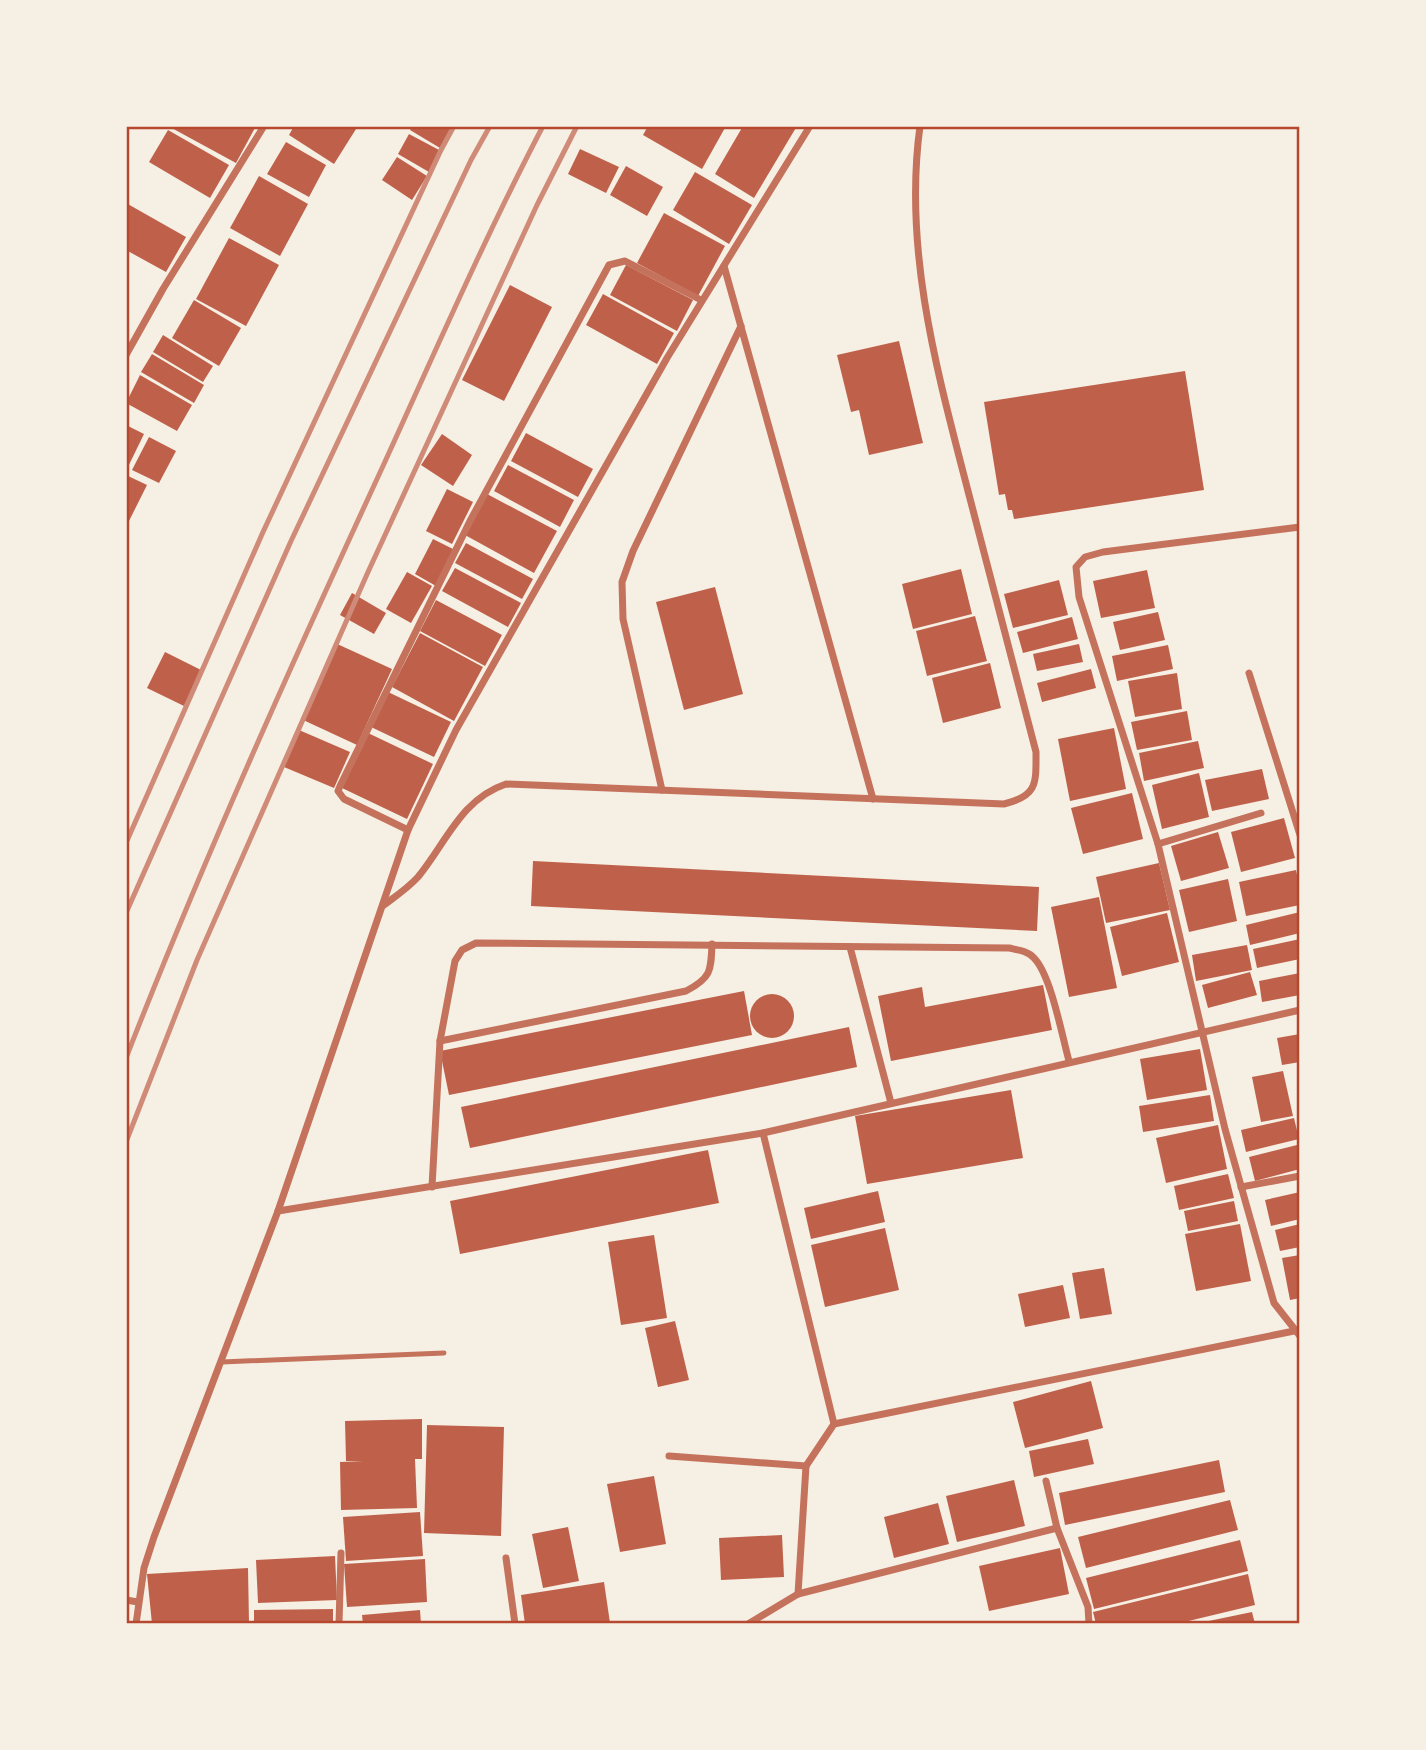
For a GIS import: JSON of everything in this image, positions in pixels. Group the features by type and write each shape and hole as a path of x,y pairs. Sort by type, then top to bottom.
{"street":[{"path":"126,355 163,289 264,126"},
{"path":"136,1624 144,1568 154,1537 278,1211 408,830 456,730 701,300 810,126"},
{"path":"383,905 413,882 468,807 489,790 506,784 1004,804 1019,800 1030,793 1036,781 1036,752 945,401 928,325 916,246 915,165 920,126"},
{"path":"408,830 344,799 338,791 470,521 609,265 625,261 701,300"},
{"path":"724,266 873,799"},
{"path":"662,790 623,618 622,582 633,551 741,326"},
{"path":"798,1594 806,1466 834,1424 1297,1333 1274,1303 1241,1187 1158,844 1079,597 1076,567 1085,557 1103,552 1300,527"},
{"path":"1249,673 1300,835"},
{"path":"1158,844 1261,813"},
{"path":"432,1187 440,1041 455,961 463,950 475,943 1009,948 1033,956 1043,970 1069,1061"},
{"path":"440,1041 686,991 703,982 711,968 712,944"},
{"path":"850,947 891,1103"},
{"path":"278,1211 763,1133 1300,1010"},
{"path":"763,1133 834,1424"},
{"path":"1241,1187 1300,1176"},
{"path":"669,1456 806,1466"},
{"path":"1046,1481 1057,1528 1088,1607 1090,1624"},
{"path":"748,1624 798,1594 1057,1528"},
{"path":"339,1624 341,1553"},
{"path":"506,1558 515,1624"},
{"path":"126,1600 138,1602"}],"lane":[{"path":"222,1362 444,1353"}],"building":[{"path":"168,126 256,126 236,163"},
{"path":"294,126 351,126 356,129 334,164 289,135"},
{"path":"412,126 452,128 440,148 410,130"},
{"path":"648,126 726,126 702,169 643,135"},
{"path":"743,126 797,126 754,198 715,174"},
{"path":"168,130 229,165 210,198 149,162"},
{"path":"409,134 441,151 429,172 398,154"},
{"path":"286,142 326,165 309,197 267,174"},
{"path":"580,149 619,167 606,193 568,174"},
{"path":"397,157 427,176 412,200 382,180"},
{"path":"626,166 663,187 647,216 610,195"},
{"path":"695,172 752,205 729,244 673,210"},
{"path":"259,176 308,204 280,256 230,228"},
{"path":"126,203 186,237 166,272 126,250"},
{"path":"664,213 725,246 698,296 637,263"},
{"path":"229,238 279,265 246,326 196,299"},
{"path":"626,265 693,300 677,331 610,295"},
{"path":"510,285 552,307 504,401 462,380"},
{"path":"603,294 674,333 657,364 586,325"},
{"path":"194,300 241,328 219,366 172,338"},
{"path":"163,335 213,366 203,382 153,352"},
{"path":"899,341 923,443 869,455 859,410 851,412 837,355"},
{"path":"152,354 204,385 194,403 141,372"},
{"path":"1185,371 1204,490 1014,519 1012,510 1008,510 1005,494 999,495 984,402"},
{"path":"140,375 192,405 177,431 126,403"},
{"path":"126,425 144,434 126,471"},
{"path":"526,433 593,469 578,497 511,461"},
{"path":"442,434 472,455 453,486 421,465"},
{"path":"149,437 176,451 159,483 132,470"},
{"path":"508,465 574,500 560,527 494,491"},
{"path":"126,475 147,485 129,521 126,520"},
{"path":"447,489 473,502 452,544 426,531"},
{"path":"487,494 557,531 534,573 465,535"},
{"path":"433,539 455,550 436,586 415,574"},
{"path":"466,543 533,579 522,599 455,563"},
{"path":"455,568 521,603 508,627 442,591"},
{"path":"961,569 972,614 913,629 902,584"},
{"path":"1147,570 1155,608 1101,618 1093,581"},
{"path":"407,572 432,586 411,623 386,609"},
{"path":"1059,580 1068,615 1013,628 1004,594"},
{"path":"715,587 743,694 684,710 656,602"},
{"path":"352,593 386,613 374,634 340,615"},
{"path":"436,600 502,635 485,666 420,631"},
{"path":"1158,612 1165,640 1120,650 1113,622"},
{"path":"975,616 987,661 927,676 916,631"},
{"path":"1072,617 1078,639 1023,653 1017,632"},
{"path":"420,633 483,667 454,721 392,687"},
{"path":"335,643 392,669 357,745 301,719"},
{"path":"1079,644 1083,662 1037,671 1033,654"},
{"path":"1168,645 1173,669 1117,681 1112,656"},
{"path":"165,652 201,670 184,706 147,688"},
{"path":"990,663 1001,708 943,723 932,678"},
{"path":"1091,669 1096,688 1042,702 1037,683"},
{"path":"1177,673 1182,709 1135,717 1128,681"},
{"path":"388,692 451,722 434,757 371,727"},
{"path":"1187,711 1192,740 1137,750 1131,722"},
{"path":"1114,728 1126,789 1070,801 1058,739"},
{"path":"299,730 350,752 334,788 284,767"},
{"path":"368,733 433,764 407,819 342,788"},
{"path":"1198,741 1204,768 1144,781 1139,753"},
{"path":"1262,769 1269,799 1212,811 1205,780"},
{"path":"1199,773 1209,817 1162,829 1152,785"},
{"path":"1132,793 1143,839 1083,854 1071,808"},
{"path":"1284,818 1295,858 1241,872 1231,832"},
{"path":"1218,832 1229,868 1181,881 1171,846"},
{"path":"533,861 1039,887 1037,931 531,906"},
{"path":"1159,863 1170,910 1106,923 1096,877"},
{"path":"1296,870 1300,905 1246,916 1239,882"},
{"path":"1228,879 1237,921 1189,932 1179,890"},
{"path":"1099,897 1117,988 1069,997 1051,907"},
{"path":"1300,912 1300,933 1250,945 1246,925"},
{"path":"1167,913 1179,962 1122,976 1110,927"},
{"path":"1300,939 1300,959 1257,968 1253,949"},
{"path":"1247,945 1252,970 1196,981 1192,955"},
{"path":"1250,972 1257,995 1208,1008 1202,985"},
{"path":"1300,973 1300,995 1262,1002 1259,981"},
{"path":"1043,985 1052,1030 891,1061 878,996 922,987 925,1007"},
{"path":"744,991 752,1035 449,1095 440,1051"},
{"path":"772,994 787,1001 794,1016 787,1031 772,1038 757,1031 750,1016 757,1001"},
{"path":"849,1027 857,1067 470,1148 461,1107"},
{"path":"1300,1034 1300,1062 1282,1065 1277,1038"},
{"path":"1200,1049 1207,1090 1147,1100 1140,1059"},
{"path":"1283,1071 1293,1116 1261,1122 1252,1077"},
{"path":"1011,1090 1023,1158 867,1184 855,1116"},
{"path":"1210,1095 1214,1121 1143,1132 1139,1106"},
{"path":"1294,1118 1299,1139 1246,1152 1241,1130"},
{"path":"1218,1125 1227,1169 1166,1183 1156,1138"},
{"path":"1297,1145 1300,1169 1255,1181 1249,1157"},
{"path":"708,1150 719,1203 460,1254 450,1201"},
{"path":"1228,1174 1234,1198 1179,1210 1174,1186"},
{"path":"878,1191 885,1222 811,1239 804,1208"},
{"path":"1300,1192 1300,1219 1271,1226 1265,1200"},
{"path":"1234,1201 1238,1221 1188,1231 1184,1211"},
{"path":"1240,1224 1251,1281 1196,1291 1185,1234"},
{"path":"1300,1224 1300,1247 1280,1251 1275,1230"},
{"path":"885,1228 899,1290 825,1307 811,1245"},
{"path":"654,1235 667,1318 621,1325 608,1242"},
{"path":"1300,1255 1300,1298 1290,1300 1282,1258"},
{"path":"1104,1268 1112,1314 1080,1319 1072,1273"},
{"path":"1063,1285 1070,1318 1025,1327 1018,1294"},
{"path":"675,1321 689,1380 658,1387 645,1328"},
{"path":"1091,1381 1103,1428 1025,1448 1013,1402"},
{"path":"422,1419 422,1459 415,1459 417,1508 341,1510 340,1462 363,1461 346,1461 345,1421"},
{"path":"427,1425 504,1427 501,1536 424,1533"},
{"path":"1088,1439 1094,1464 1034,1477 1029,1451"},
{"path":"1219,1460 1225,1492 1065,1525 1059,1493"},
{"path":"654,1476 666,1544 620,1552 607,1484"},
{"path":"1014,1480 1025,1526 957,1542 946,1496"},
{"path":"1230,1500 1238,1530 1086,1568 1078,1537"},
{"path":"938,1503 949,1544 894,1558 884,1517"},
{"path":"420,1512 423,1556 346,1561 343,1517"},
{"path":"568,1527 579,1581 543,1588 532,1534"},
{"path":"782,1535 784,1577 721,1580 719,1538"},
{"path":"1240,1540 1248,1571 1094,1609 1086,1578"},
{"path":"1060,1548 1069,1594 989,1611 979,1566"},
{"path":"335,1556 337,1600 258,1603 256,1560"},
{"path":"425,1559 427,1602 347,1607 344,1564"},
{"path":"248,1568 249,1623 152,1624 147,1574"},
{"path":"1248,1574 1255,1605 1176,1624 1096,1624 1093,1612"},
{"path":"604,1582 610,1623 525,1624 521,1595"},
{"path":"333,1609 333,1624 254,1624 254,1610"},
{"path":"420,1610 421,1624 363,1624 362,1615"},
{"path":"1252,1612 1255,1624 1199,1624 1199,1623"}],"railway":[{"path":"126,843 263,532 454,126"},
{"path":"126,913 291,541 471,160 490,126"},
{"path":"126,1058 186,909 283,686 461,295 543,126"},
{"path":"126,1142 197,960 368,572 537,205 577,126"}]}
